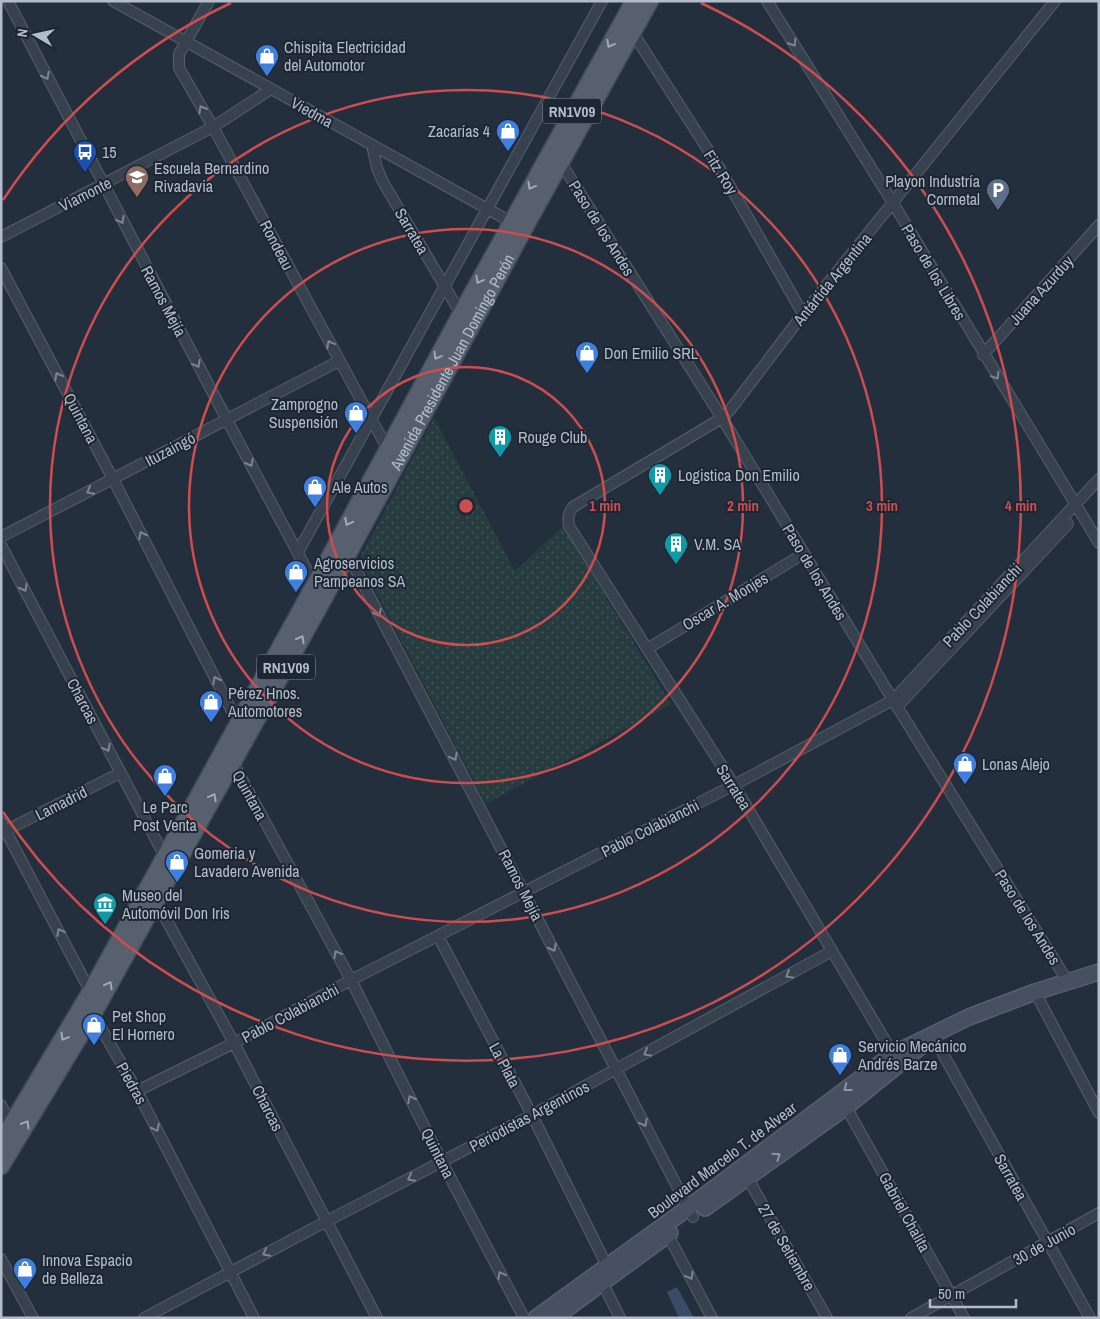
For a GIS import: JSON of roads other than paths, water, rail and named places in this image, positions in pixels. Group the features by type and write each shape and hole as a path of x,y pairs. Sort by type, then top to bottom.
{"main road":[{"name":"Avenida Presidente Juan Domingo Perón","path":"1,1142 91,991 315,584 387,448 634,1"},
{"name":"Avenida Presidente Juan Domingo Perón","path":"1,1166 93,1014 324,600 650,1"},
{"name":"Boulevard Marcelo T. de Alvear","path":"554,1318 607,1274 896,1059 969,1017 1035,992 1099,972"},
{"name":"Boulevard Marcelo T. de Alvear","path":"536,1318 668,1235 691,1212 748,1177 846,1107 896,1059"}],"street":[{"name":"Ramos Mejía","path":"8,1 226,420 324,600"},
{"name":"Viedma","path":"113,1 511,222"},
{"name":"Rondeau","path":"209,1 178,54 179,68 387,448"},
{"path":"298,552 602,1"},
{"name":"Paso de los Libres","path":"767,1 893,203 1099,543"},
{"name":"Antártida Argentina","path":"569,511 722,418 803,314 1055,1"},
{"name":"Fitz Roy","path":"633,33 719,168 803,314"},
{"name":"Viamonte","path":"1,237 213,127 272,89"},
{"name":"Sarratea","path":"372,145 377,168 383,182 461,314"},
{"name":"Paso de los Andes","path":"561,162 722,418 895,704 1068,982"},
{"name":"Juana Azurduy","path":"984,355 1098,228"},
{"name":"Quintana","path":"1,268 239,723 232,763 351,980 442,1162 524,1318"},
{"name":"Ituzaingó","path":"1,537 339,361"},
{"name":"Pablo Colabianchi","path":"137,1091 234,1043 351,980 895,704 1099,480"},
{"name":"Sarratea","path":"569,511 569,526 734,786 896,1059"},
{"path":"895,704 1068,524"},
{"name":"Charcas","path":"1,545 165,857"},
{"name":"Ramos Mejía","path":"348,554 691,1212"},
{"name":"Oscar A. Monjes","path":"647,649 803,554"},
{"name":"Lamadrid","path":"3,829 120,773"},
{"name":"Piedras","path":"3,829 91,991 93,1014 137,1091 254,1318"},
{"name":"Charcas","path":"156,901 234,1043 377,1318"},
{"name":"La Plata","path":"438,936 532,1115 607,1274 620,1318"},
{"name":"Periodistas Argentinos","path":"144,1318 532,1115 832,951"},
{"path":"1035,992 1099,1113"},
{"name":"Sarratea","path":"933,1036 1090,1318"},
{"path":"1,1105 12,1125"},
{"name":"Gabriel Chalita","path":"846,1107 964,1318"},
{"name":"27 de Setiembre","path":"748,1177 828,1318"},
{"name":"30 de Junio","path":"911,1318 1099,1213"},
{"path":"668,1235 712,1318"},
{"path":"1,1259 33,1318"}],"water":[{"path":"677,1287 694,1318 679,1318 667,1292"}],"place":[{"name":"Chispita Electricidad del Automotor","path":"267,77"},
{"name":"Zacarías 4","path":"508,152"},
{"name":"15","path":"85,173"},
{"name":"Escuela Bernardino Rivadavia","path":"137,198"},
{"name":"Playon Industría Cormetal","path":"998,211"},
{"name":"Don Emilio SRL","path":"587,374"},
{"name":"Zamprogno Suspensión","path":"356,434"},
{"name":"Rouge Club","path":"500,458"},
{"name":"Logistica Don Emilio","path":"660,496"},
{"name":"Ale Autos","path":"315,508"},
{"name":"V.M. SA","path":"676,565"},
{"name":"Agroservicios Pampeanos SA","path":"296,593"},
{"name":"Pérez Hnos. Automotores","path":"211,723"},
{"name":"Lonas Alejo","path":"965,785"},
{"name":"Le Parc Post Venta","path":"165,797"},
{"name":"Gomeria y Lavadero Avenida","path":"177,883"},
{"name":"Museo del Automóvil Don Iris","path":"105,925"},
{"name":"Pet Shop El Hornero","path":"94,1046"},
{"name":"Servicio Mecánico Andrés Barze","path":"840,1076"},
{"name":"Innova Espacio de Belleza","path":"25,1290"}]}
